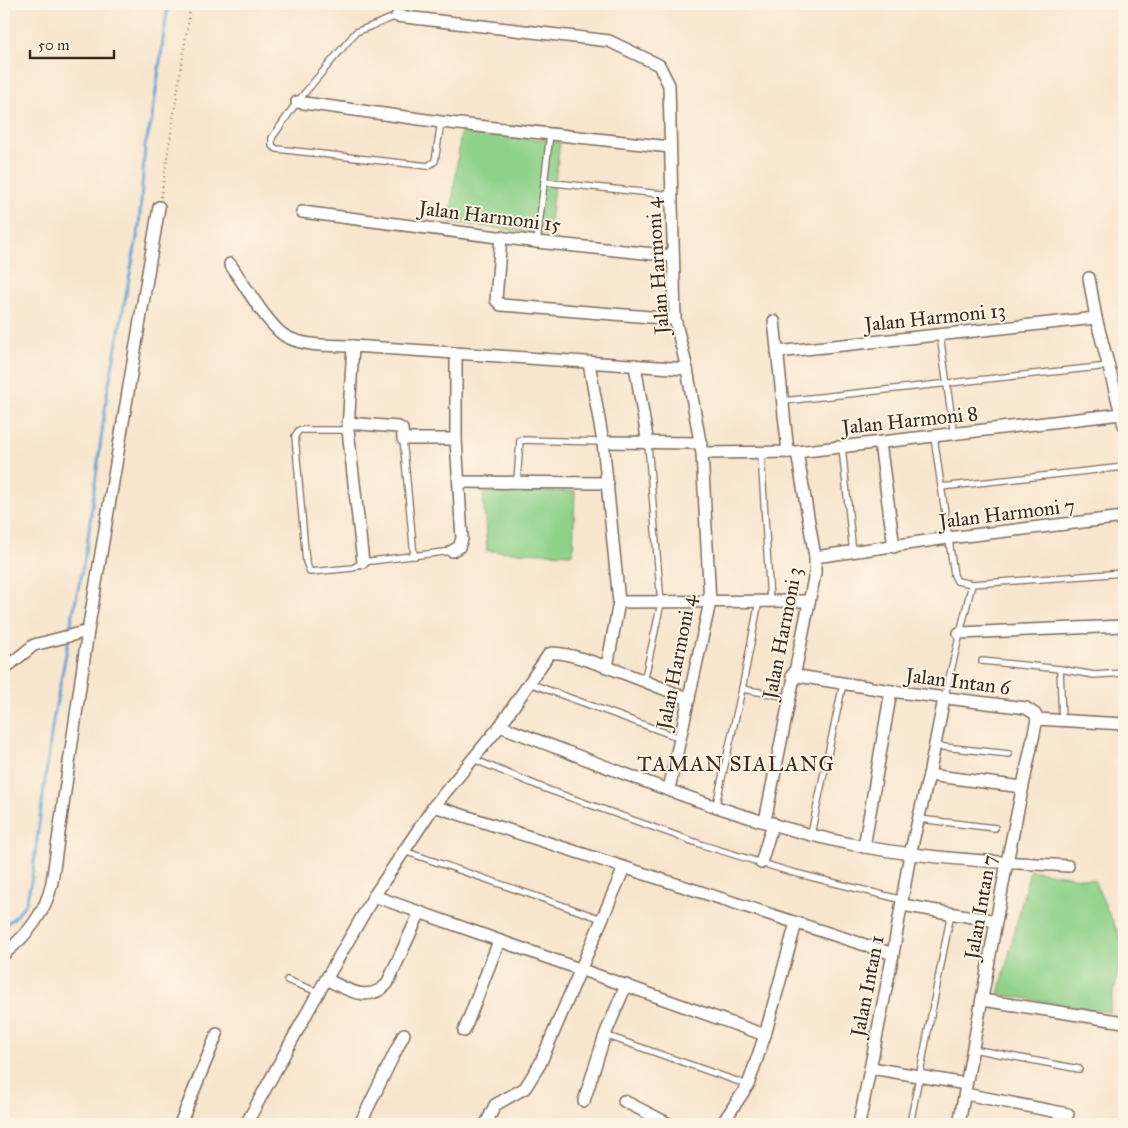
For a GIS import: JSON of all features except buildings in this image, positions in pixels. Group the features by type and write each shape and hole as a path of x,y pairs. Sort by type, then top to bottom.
{"street":[{"name":"Jalan Harmoni 4","path":"398,16 609,40 659,65 670,85 675,319 687,369 702,448 710,602 669,789"},
{"path":"297,102 441,122 670,147"},
{"path":"4,954 20,941 42,912 48,899 88,631 159,207"},
{"name":"Jalan Harmoni 15","path":"302,212 537,242 673,256"},
{"path":"500,237 496,300 500,305 675,319"},
{"path":"230,264 257,303 284,336 311,343 456,355 687,369"},
{"path":"1089,278 1096,318 1123,420"},
{"name":"Jalan Harmoni 13","path":"777,352 1096,318"},
{"name":"Jalan Harmoni 3","path":"761,863 788,697 809,601 815,557 782,401 774,322"},
{"path":"353,346 348,426 363,562"},
{"path":"452,552 460,547 462,539 456,439 456,355"},
{"path":"589,363 603,442 619,602 607,667"},
{"path":"635,366 648,444"},
{"name":"Jalan Harmoni 8","path":"603,442 761,452 792,452 1123,420"},
{"path":"348,426 398,427 402,429 404,439 456,439"},
{"path":"880,443 894,547"},
{"path":"458,482 608,483"},
{"name":"Jalan Harmoni 7","path":"815,557 948,538 1124,518"},
{"path":"619,602 809,601"},
{"path":"959,633 1124,626"},
{"path":"4,670 34,645 74,633 88,631"},
{"path":"246,1124 318,992 374,896 434,806 500,726 546,657 558,652 607,667 689,699"},
{"name":"Jalan Intan 6","path":"792,675 891,692 1021,707 1031,710 1037,719"},
{"path":"864,847 891,692"},
{"name":"Jalan Intan 1","path":"859,1124 893,954 910,854 929,775 944,699"},
{"path":"1037,719 1124,724"},
{"name":"Jalan Intan 7","path":"959,1124 996,921 1037,719"},
{"path":"500,726 669,789 811,834 864,847 910,854 1068,866"},
{"path":"929,775 1022,787"},
{"path":"434,806 893,954"},
{"path":"486,1124 497,1102 523,1090 529,1084 540,1064 624,868"},
{"path":"374,896 765,1035"},
{"path":"902,902 996,921"},
{"path":"326,979 361,994 372,994 382,989 388,984 420,912"},
{"path":"722,1124 748,1085 765,1035 796,923"},
{"path":"464,1031 499,940"},
{"path":"584,1101 604,1035 626,986"},
{"path":"982,1000 1124,1022"},
{"path":"180,1124 218,1034"},
{"path":"360,1124 404,1034"},
{"path":"870,1068 920,1076 1068,1114"},
{"path":"624,1101 669,1124"}],"lane":[{"path":"398,16 356,32 297,102 272,138 272,146 277,149 428,166 435,161 441,122"},
{"path":"537,242 550,134"},
{"path":"544,182 671,195"},
{"path":"940,335 954,435"},
{"path":"782,401 1108,366"},
{"path":"348,426 299,430 295,436 306,562 310,572 353,568 363,562 452,552"},
{"path":"934,437 955,578 972,584 1124,573"},
{"path":"404,439 414,556"},
{"path":"517,482 520,440 603,442"},
{"path":"644,682 660,602 648,444"},
{"path":"842,447 853,553"},
{"path":"761,452 770,601"},
{"path":"941,487 1124,467"},
{"path":"944,699 972,584"},
{"path":"716,805 742,689 758,601"},
{"path":"982,661 1094,675 1124,672"},
{"path":"1060,670 1062,720"},
{"path":"529,683 680,738"},
{"path":"811,834 843,684"},
{"path":"742,689 788,697"},
{"path":"935,746 1010,754"},
{"path":"473,759 683,838 761,863 902,902"},
{"path":"918,819 995,828"},
{"path":"404,851 602,918"},
{"path":"910,1124 950,913"},
{"path":"287,980 318,992"},
{"path":"604,1035 748,1085"},
{"path":"972,1049 1079,1069"}],"path":[{"path":"159,207 191,4"}],"green space":[{"path":"461,131 560,142 548,235 450,222"},
{"path":"575,491 573,554 487,551 483,493"},
{"path":"1030,870 1094,880 1124,946 1109,1012 999,994"}],"waterway":[{"path":"69,632 86,552 107,394 139,227 145,146 152,119 168,4"},
{"path":"4,926 14,918 26,903 32,877 53,721 69,638"}],"district":[{"name":"TAMAN SIALANG","path":"736,764"}]}
